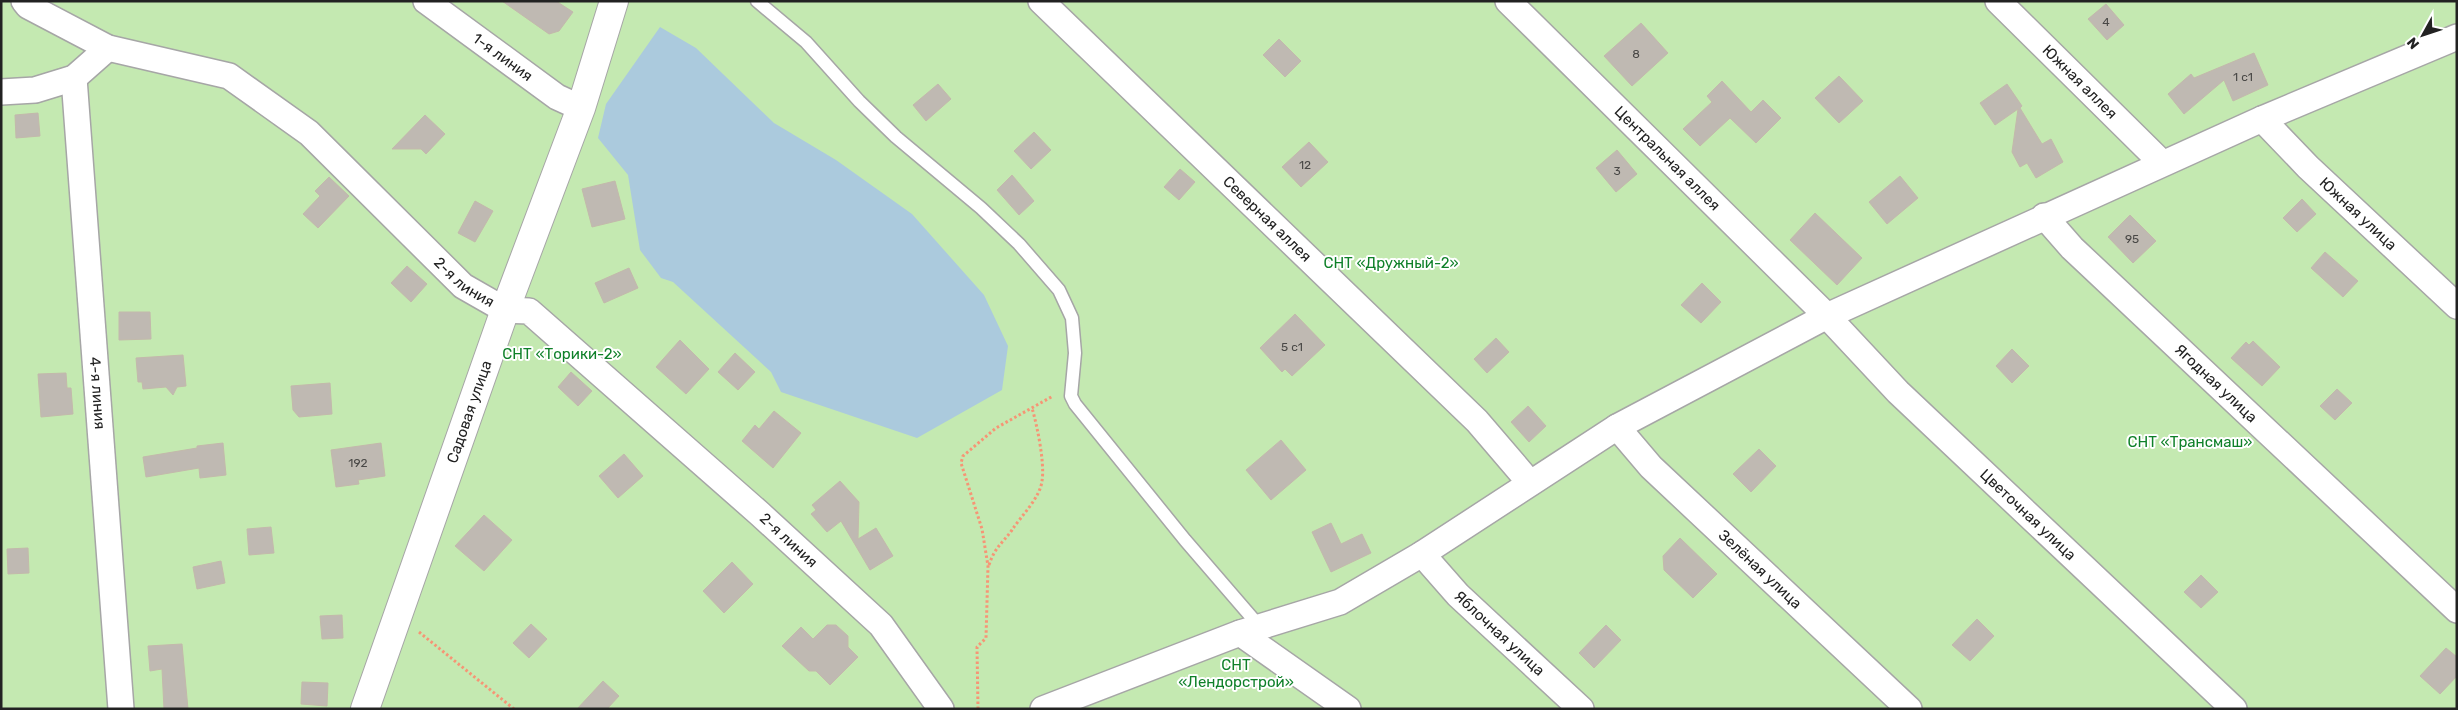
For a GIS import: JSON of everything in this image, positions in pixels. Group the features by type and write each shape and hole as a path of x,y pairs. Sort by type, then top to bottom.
{"street":[{"name":"2-я линия","path":"24,1 28,6 108,48 229,76 308,132 463,286 505,310 529,311 788,540 881,625 941,709"},
{"name":"1-я линия","path":"426,1 557,97 581,108"},
{"name":"Садовая улица","path":"365,709 505,310 581,108 614,1"},
{"name":"Северная аллея","path":"1041,1 1477,421 1530,483"},
{"name":"Центральная аллея","path":"1508,1 1827,316"},
{"name":"Южная аллея","path":"1998,1 2162,164"},
{"path":"1043,709 1250,630 1340,602 1422,554 1617,427 1827,316 2262,118 2457,37"},
{"path":"1,92 35,90 74,78 108,48"},
{"name":"4-я линия","path":"74,78 122,709"},
{"name":"Южная улица","path":"2262,118 2308,167 2457,306"},
{"name":"Ягодная улица","path":"2044,216 2083,258 2457,610"},
{"name":"Цветочная улица","path":"1827,316 1898,392 2234,709"},
{"name":"Зелёная улица","path":"1617,427 1651,467 1909,709"},
{"name":"Яблочная улица","path":"1422,554 1458,595 1581,709"},
{"path":"1250,630 1348,709"}],"lane":[{"path":"757,1 806,42 859,101 896,137 981,208 1019,244 1059,290 1072,318 1075,353 1071,396 1082,415 1184,540 1250,630"}],"path":[{"path":"978,709 977,647 986,638 988,566 982,529 961,463 963,456 996,428 1053,396 1071,396"},
{"path":"988,566 994,550 1004,542 1036,497 1042,481 1038,436 1032,408"},
{"path":"397,615 514,709"}],"green space":[{"path":"1,1 2457,1 2457,709 1,709"}],"water":[{"path":"660,27 696,48 774,123 836,160 912,214 984,295 1008,346 1002,390 917,438 781,392 771,372 673,282 661,278 640,250 628,175 598,138 606,104"}],"building":[{"path":"502,1 556,1 573,12 559,31 549,34"},
{"path":"2106,4 2124,25 2107,40 2088,19"},
{"path":"1641,23 1668,53 1632,86 1604,56"},
{"path":"1279,39 1301,61 1285,77 1263,55"},
{"path":"2254,53 2268,85 2233,101 2224,80 2184,114 2168,94 2191,74 2194,78"},
{"path":"1839,76 1863,101 1839,123 1815,98"},
{"path":"1722,81 1751,112 1763,100 1781,118 1756,143 1730,118 1700,146 1683,129 1712,102 1707,96"},
{"path":"938,84 951,99 926,121 913,105"},
{"path":"2007,84 2022,106 2020,108 2042,144 2051,139 2063,162 2036,178 2027,163 2020,167 2012,152 2018,109 1995,125 1980,103"},
{"path":"38,113 40,136 16,138 15,115"},
{"path":"425,115 445,134 426,154 421,149 392,149"},
{"path":"1034,132 1051,150 1031,169 1014,151"},
{"path":"1309,142 1328,162 1301,187 1282,167"},
{"path":"1617,150 1637,174 1616,192 1596,168"},
{"path":"1180,169 1195,182 1179,200 1164,187"},
{"path":"1012,175 1034,201 1019,215 997,190"},
{"path":"1900,176 1918,198 1887,224 1869,202"},
{"path":"329,177 349,196 318,228 303,214 320,196 315,191"},
{"path":"615,181 625,219 592,227 582,189"},
{"path":"2302,199 2316,214 2297,232 2283,218"},
{"path":"475,201 493,211 475,242 458,233"},
{"path":"1815,213 1862,258 1837,285 1790,240"},
{"path":"2130,215 2156,241 2133,263 2108,237"},
{"path":"2325,252 2358,281 2343,297 2311,268"},
{"path":"407,266 427,284 411,302 391,283"},
{"path":"629,268 638,288 604,303 595,283"},
{"path":"1702,283 1721,302 1701,323 1681,305"},
{"path":"119,312 150,312 151,339 119,340"},
{"path":"1295,314 1325,345 1292,376 1285,369 1282,372 1260,348"},
{"path":"1496,338 1509,352 1487,373 1474,359"},
{"path":"680,340 709,369 686,394 656,367"},
{"path":"2253,341 2280,367 2262,386 2231,358 2246,342 2249,345"},
{"path":"2012,349 2029,366 2012,383 1996,366"},
{"path":"735,353 755,372 738,390 718,372"},
{"path":"183,355 186,386 177,387 173,395 166,387 143,389 142,382 138,382 136,358"},
{"path":"571,372 592,391 578,406 558,387"},
{"path":"66,373 67,388 71,388 73,414 41,417 38,374"},
{"path":"330,383 332,414 299,417 293,410 291,386"},
{"path":"2337,389 2352,403 2335,420 2320,406"},
{"path":"1528,406 1546,426 1529,442 1511,422"},
{"path":"774,411 801,433 773,468 742,441 755,425 759,429"},
{"path":"1281,440 1306,470 1271,500 1246,470"},
{"path":"223,443 226,475 200,478 199,468 146,477 143,457 197,448 197,446"},
{"path":"381,443 385,476 358,480 359,484 336,487 331,450"},
{"path":"1759,449 1776,466 1751,492 1733,474"},
{"path":"624,454 643,476 618,498 599,476"},
{"path":"840,481 859,502 858,539 876,528 893,556 870,570 841,521 827,532 811,514 816,510 812,505"},
{"path":"484,515 512,540 484,571 455,546"},
{"path":"1331,523 1341,544 1362,534 1371,553 1331,572 1312,532"},
{"path":"271,527 274,553 249,555 247,529"},
{"path":"1680,538 1717,574 1693,598 1664,570 1663,556"},
{"path":"28,548 29,573 8,574 7,549"},
{"path":"221,561 225,583 197,589 193,567"},
{"path":"732,562 753,584 724,613 703,591"},
{"path":"2201,575 2218,592 2201,608 2184,592"},
{"path":"342,615 343,638 322,639 320,616"},
{"path":"1977,619 1994,636 1970,661 1952,645"},
{"path":"531,624 547,639 529,658 513,643"},
{"path":"827,625 836,625 848,636 848,647 858,657 830,685 816,671 809,671 782,646 801,627 813,639"},
{"path":"1606,625 1621,640 1594,668 1579,653"},
{"path":"182,644 188,709 164,709 162,669 150,671 148,646"},
{"path":"2446,648 2457,657 2457,676 2440,694 2420,676"},
{"path":"603,681 619,696 607,709 577,709"},
{"path":"302,682 328,683 327,706 301,704"}],"park label":[{"name":"СНТ «Дружный-2»","path":"1391,263"},
{"name":"СНТ «Торики-2»","path":"562,354"},
{"name":"СНТ «Трансмаш»","path":"2190,442"},
{"name":"СНТ «Лендорстрой»","path":"1236,674"}]}
